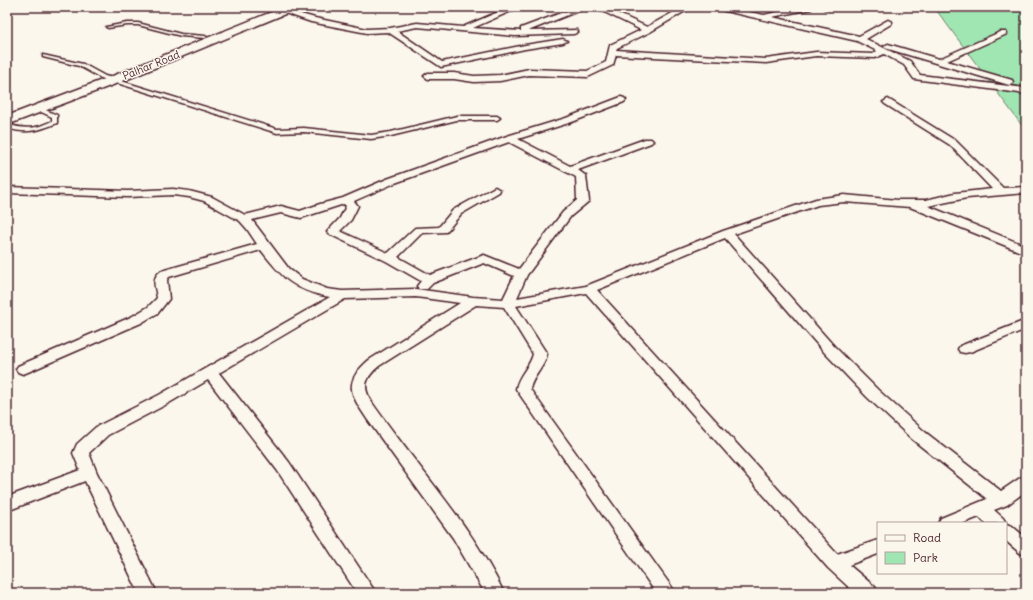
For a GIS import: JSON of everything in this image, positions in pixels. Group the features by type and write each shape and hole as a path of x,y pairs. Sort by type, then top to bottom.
{"main road":[{"name":"Palhar Road","path":"7,121 39,109 205,37 285,8"},
{"name":"Palhar Road","path":"7,113 108,79 285,8"}],"street":[{"path":"465,28 516,7"},
{"path":"515,34 584,7"},
{"path":"598,7 647,30"},
{"path":"428,76 454,76 474,79 500,78 529,72 588,74 610,63 613,47 688,7"},
{"path":"716,7 860,39 1026,87"},
{"path":"762,17 808,7"},
{"path":"825,7 854,7"},
{"path":"285,8 314,20 367,31 390,30 417,25 465,28 515,34 574,32"},
{"path":"860,39 888,22"},
{"path":"390,30 441,65 525,47 563,42"},
{"path":"940,61 1003,34"},
{"path":"860,39 907,63 917,77 1026,90"},
{"path":"612,52 766,61 816,54 875,56 883,51"},
{"path":"244,219 281,209 301,215 324,206 347,200 391,181 510,138 569,120 621,100"},
{"path":"888,102 952,143 1000,191"},
{"path":"508,303 521,274 567,214 583,201 581,176 510,138"},
{"path":"569,170 648,141"},
{"path":"7,190 128,194 172,192 208,199 244,219 252,226 264,246 285,272 298,282 324,292 342,295 382,292 416,293 473,301 508,303 545,298 589,289 727,233 830,198 844,197 910,203 927,202 957,196 1000,191 1026,190"},
{"path":"390,258 419,230 442,230 457,212 495,190"},
{"path":"347,200 352,206 345,220 333,232 390,258 429,280"},
{"path":"910,203 1026,250"},
{"path":"727,233 734,243 753,262 793,310 844,366 943,456 1001,500"},
{"path":"23,369 136,320 153,310 164,299 164,290 160,282 161,277 165,274 264,246"},
{"path":"416,293 429,280 484,259 521,274"},
{"path":"589,289 834,563 868,593"},
{"path":"148,593 89,473 81,453 83,448 88,441 102,431 164,400 342,295"},
{"path":"473,301 374,362 363,373 360,380 359,391 366,404 451,521 495,593"},
{"path":"508,303 540,354 539,361 524,382 523,388 667,593"},
{"path":"965,349 1026,324"},
{"path":"210,372 283,466 367,593"},
{"path":"7,504 89,473"},
{"path":"949,522 1001,500 1026,482"},
{"path":"981,509 996,522"},
{"path":"1007,532 1026,548"},
{"path":"834,563 877,548"}],"lane":[{"path":"108,27 127,24 149,25 170,32 205,37"},
{"path":"45,56 81,65 108,79 277,130 304,130 371,137 457,118 498,118"},
{"path":"7,126 23,130 38,130 56,122 55,116 39,109"}],"green space":[{"path":"934,7 1026,7 1026,131"}]}
